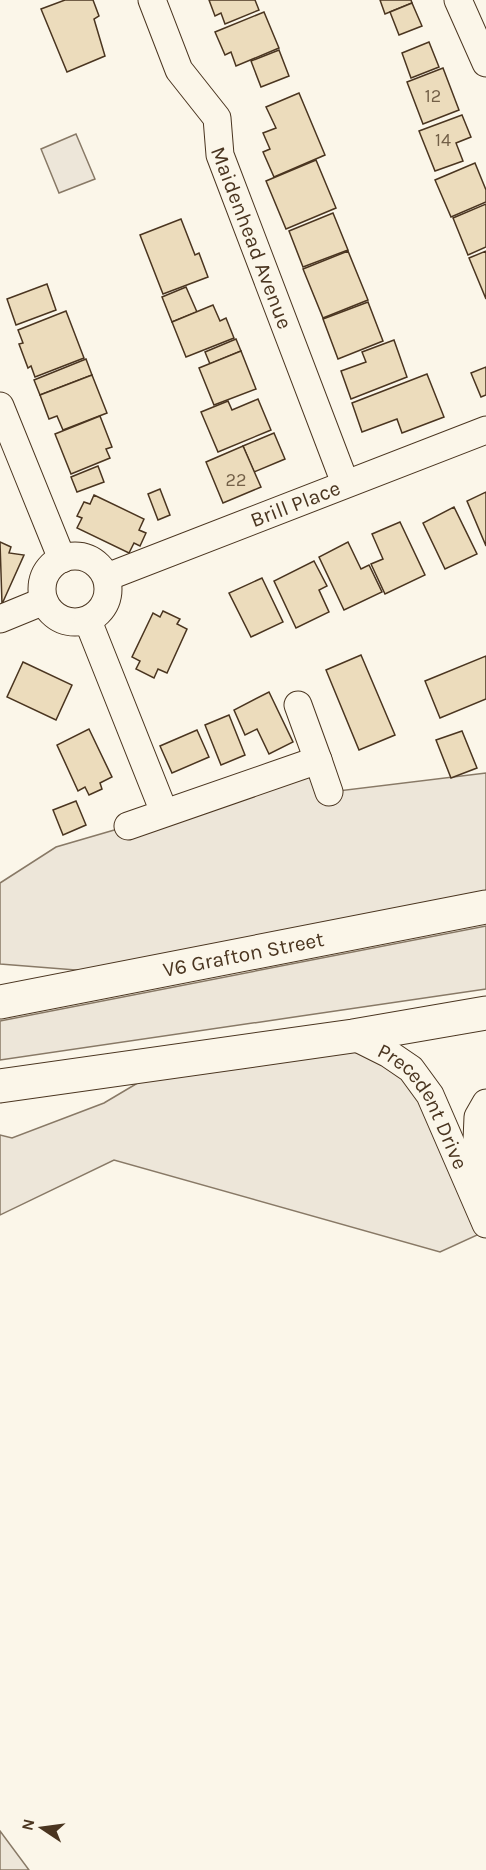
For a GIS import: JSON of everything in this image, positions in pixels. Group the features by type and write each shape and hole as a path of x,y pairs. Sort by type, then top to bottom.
{"street":[{"name":"Maidenhead Avenue","path":"152,0 180,70 217,118 220,155 345,483"},
{"path":"458,0 486,63"},
{"path":"0,406 62,559"},
{"name":"Brill Place","path":"106,577 486,430"},
{"path":"83,557 101,568 106,577 108,598 104,608 88,621 67,622 57,618 44,601 42,591 47,572 62,559 83,557"},
{"path":"0,619 44,601"},
{"path":"88,621 164,812"},
{"path":"298,705 329,792"},
{"path":"128,826 318,760"},
{"name":"V6 Grafton Street","path":"0,1002 486,907"},
{"path":"0,1086 353,1036 486,1013"},
{"name":"Precedent Drive","path":"353,1036 389,1054 411,1070 430,1095 475,1194 486,1224"},
{"name":"Precedent Drive","path":"475,1194 475,1146 478,1117 486,1104"}],"shaded area":[{"path":"76,134 95,179 59,193 41,149"},
{"path":"318,760 330,792 486,773 486,907 139,975 0,964 0,883 56,847 128,826"},
{"path":"486,926 486,989 0,1060 0,1021"},
{"path":"353,1036 411,1070 486,1231 440,1252 114,1160 0,1215 0,1135 12,1138 104,1103 173,1062"},
{"path":"0,1831 29,1870 0,1870"}],"building":[{"path":"65,0 93,0 99,16 94,19 105,56 67,72 41,9"},
{"path":"209,0 255,0 259,10 225,24 221,13 215,16"},
{"path":"380,0 411,0 412,3 385,14"},
{"path":"412,3 422,26 399,35 390,12"},
{"path":"264,12 279,48 236,66 231,52 225,55 215,32"},
{"path":"429,42 439,67 411,78 402,53"},
{"path":"279,50 289,76 261,87 251,61"},
{"path":"443,68 459,110 423,124 407,82"},
{"path":"299,93 325,155 274,177 263,152 270,149 263,133 276,128 266,107"},
{"path":"462,115 471,137 456,143 463,161 435,171 419,131"},
{"path":"316,160 336,208 286,229 266,181"},
{"path":"475,163 486,190 486,202 451,217 435,180"},
{"path":"486,204 486,247 468,255 453,218"},
{"path":"333,213 348,250 303,267 289,231"},
{"path":"181,219 195,255 199,253 208,277 163,294 140,235"},
{"path":"348,251 368,300 323,318 303,269"},
{"path":"486,251 486,299 469,258"},
{"path":"47,284 56,310 16,325 7,299"},
{"path":"186,287 197,312 172,322 162,297"},
{"path":"368,302 383,341 338,359 323,319"},
{"path":"213,305 220,321 226,318 234,338 186,357 172,322"},
{"path":"66,311 84,358 35,377 31,366 28,368 19,344 23,343 18,330"},
{"path":"236,339 241,351 210,364 205,352"},
{"path":"394,340 407,377 351,399 341,371 366,362 362,352"},
{"path":"241,351 256,389 214,405 199,368"},
{"path":"86,359 92,375 40,395 34,380"},
{"path":"486,367 486,395 481,397 471,373"},
{"path":"427,374 444,417 402,433 397,419 362,432 352,403"},
{"path":"92,375 107,413 63,430 57,416 49,419 40,395"},
{"path":"258,399 271,430 218,452 201,412 228,401 232,410"},
{"path":"100,416 112,447 106,449 110,458 71,474 55,434"},
{"path":"274,433 285,459 254,472 243,446"},
{"path":"243,446 261,487 223,503 206,462"},
{"path":"98,466 104,482 77,492 71,477"},
{"path":"160,489 170,515 158,520 148,494"},
{"path":"486,492 486,546 467,501"},
{"path":"94,495 144,519 139,530 146,533 140,546 134,543 129,553 77,528 82,518 77,516 84,502 90,504"},
{"path":"454,507 477,554 445,569 423,523"},
{"path":"400,522 425,575 385,594 371,564 383,559 372,534"},
{"path":"0,542 11,547 9,553 24,555 2,604"},
{"path":"348,542 361,569 369,565 382,592 344,610 319,557"},
{"path":"314,561 327,586 319,590 329,612 296,628 274,581"},
{"path":"262,578 283,622 251,637 229,593"},
{"path":"163,611 180,619 177,624 187,629 167,673 158,669 154,678 136,669 140,661 132,657 153,613 160,617"},
{"path":"361,655 395,735 359,750 326,670"},
{"path":"486,656 486,699 440,718 425,681"},
{"path":"23,662 72,685 56,720 7,697"},
{"path":"269,692 293,742 269,754 257,729 245,735 234,710"},
{"path":"229,715 245,755 221,765 205,725"},
{"path":"89,729 112,777 100,783 102,789 89,795 85,787 78,791 57,745"},
{"path":"197,730 209,757 172,773 160,746"},
{"path":"462,731 477,768 451,778 436,740"},
{"path":"76,801 86,825 63,835 53,810"}]}
